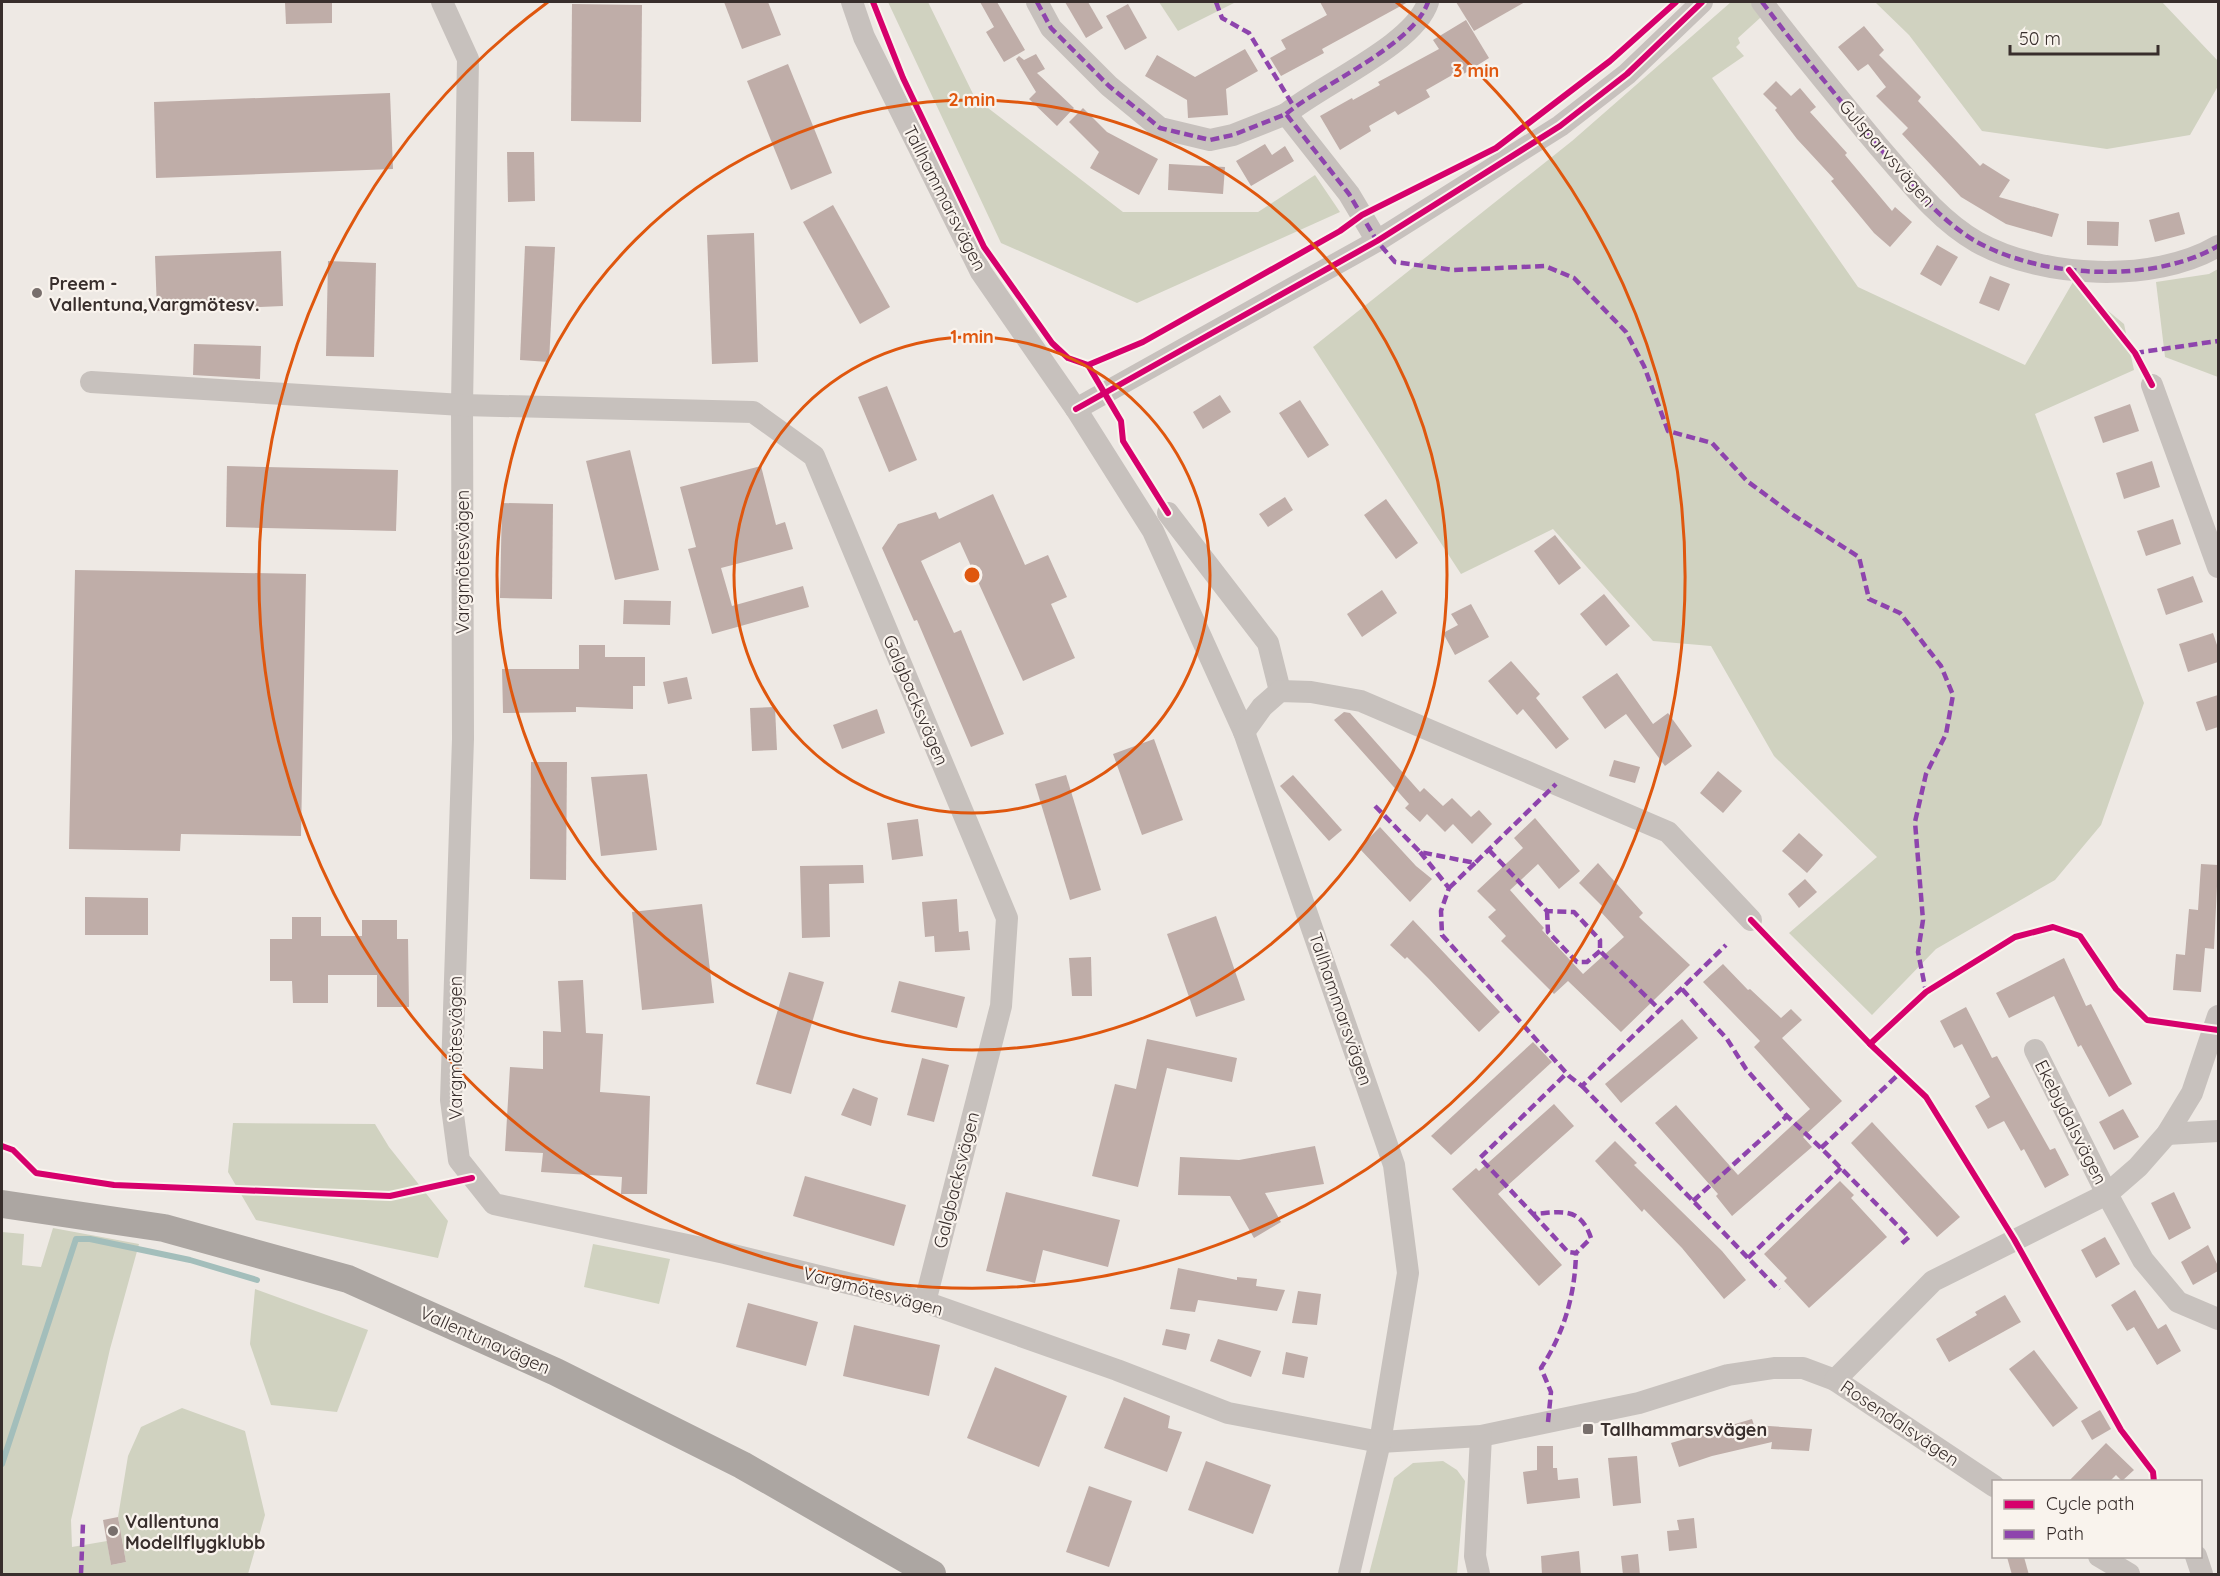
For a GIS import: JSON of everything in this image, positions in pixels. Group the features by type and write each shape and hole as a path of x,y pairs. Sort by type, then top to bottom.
{"main road":[{"name":"Vallentunavägen","path":"2,1204 164,1228 348,1279 556,1372 742,1465 932,1575"}],"street":[{"name":"Vargmötesvägen","path":"442,2 468,59 462,405 463,739 451,1100 459,1160 494,1204 725,1253 925,1302 1117,1370 1228,1413 1380,1443"},
{"name":"Tallhammarsvägen","path":"852,2 864,37 981,272 1076,409 1153,531 1244,732 1394,1165 1408,1273 1380,1443 1348,1575"},
{"path":"1037,2 1051,28 1109,86 1160,128 1210,140 1233,135 1286,114 1302,100 1401,38 1417,22 1428,2"},
{"path":"1076,409 1377,241 1560,126 1628,74 1702,2"},
{"name":"Gulsparvsvägen","path":"1762,2 1848,110 1927,202 1977,242 2016,257 2069,270 2107,272 2134,272 2169,265 2218,246"},
{"path":"1286,114 1348,194 1377,241"},
{"name":"Galgbacksvägen","path":"91,382 462,405 753,412 814,456 1007,918 1001,1006 925,1302"},
{"path":"2152,385 2218,567"},
{"path":"1168,513 1268,643 1280,691"},
{"path":"1244,732 1262,707 1280,691 1311,692 1360,701 1668,832 1751,920"},
{"name":"Ekebydalsvägen","path":"1836,1380 1933,1281 2107,1194 2138,1167 2167,1134 2192,1093 2218,1016"},
{"name":"Ekebydalsvägen","path":"2035,1050 2107,1194 2143,1260 2178,1302 2218,1318"},
{"path":"2167,1134 2218,1131"},
{"name":"Rosendalsvägen","path":"1380,1443 1481,1436 1639,1403 1728,1375 1774,1368 1803,1368 1836,1380 1992,1485"},
{"path":"1479,1575 1475,1556 1481,1436"},
{"path":"2196,1558 2202,1575"}],"green space":[{"path":"888,2 928,2 975,98 1123,212 1258,212 1315,175 1340,212 1137,303 1001,243"},
{"path":"1159,2 1236,2 1178,31"},
{"path":"1731,2 1756,2 1760,10 1760,18 1738,38 1740,43 1736,47 1744,56 1712,78 1858,287 2025,365 2073,282 2124,324 2134,370 2035,414 2144,703 2101,825 2055,880 1936,949 1872,1015 1789,933 1877,857 1774,756 1711,646 1653,641 1553,529 1461,574 1313,347 1572,141"},
{"path":"1875,2 2162,2 2218,61 2218,86 2190,135 2107,149 1982,131 1909,35"},
{"path":"2218,269 2218,377 2165,357 2156,282 2209,274"},
{"path":"233,1123 375,1124 389,1147 448,1221 438,1258 256,1220 228,1172"},
{"path":"53,1228 139,1244 110,1349 71,1520 72,1547 107,1541 111,1565 126,1562 118,1517 128,1456 141,1427 182,1408 245,1431 265,1515 248,1574 2,1574 2,1232 24,1234 22,1265 41,1267"},
{"path":"593,1244 670,1259 659,1304 584,1287"},
{"path":"255,1289 368,1330 337,1412 271,1405 250,1344"},
{"path":"1443,1461 1457,1470 1465,1481 1457,1574 1369,1574 1394,1478 1413,1463"}],"building":[{"path":"285,2 332,2 332,23 286,24"},
{"path":"724,2 768,2 781,35 742,49"},
{"path":"980,2 997,2 1025,50 1004,62 986,32 994,27"},
{"path":"1065,2 1088,2 1103,28 1086,38"},
{"path":"1320,2 1408,2 1322,49 1324,53 1281,76 1270,58 1286,49 1281,40 1327,15"},
{"path":"1456,2 1525,2 1474,31"},
{"path":"572,4 642,5 641,122 571,121"},
{"path":"1128,4 1147,38 1125,50 1106,16"},
{"path":"1466,20 1489,58 1457,78 1454,74 1426,90 1430,97 1398,115 1395,111 1369,126 1371,131 1340,150 1320,116 1380,85 1378,82 1439,49 1433,40"},
{"path":"1864,26 1884,50 1879,55 1921,97 1918,101 1980,166 1983,163 2010,180 1999,197 2059,214 2052,237 2006,224 1961,197 1902,134 1908,128 1876,96 1886,87 1868,64 1858,71 1838,47"},
{"path":"1245,49 1258,71 1226,89 1228,115 1188,118 1187,100 1145,76 1157,55 1195,77"},
{"path":"1036,54 1045,69 1037,73 1074,108 1057,126 1029,99 1036,92 1016,59 1019,56 1024,60"},
{"path":"788,64 832,173 791,190 747,81"},
{"path":"1776,81 1791,96 1800,88 1816,107 1810,112 1847,153 1845,155 1892,211 1895,207 1912,222 1890,247 1874,233 1831,181 1834,179 1797,139 1775,110 1777,108 1763,94"},
{"path":"390,93 393,169 156,178 154,102"},
{"path":"1083,108 1107,132 1158,159 1139,195 1090,168 1099,152 1069,122"},
{"path":"1265,144 1272,155 1285,146 1294,161 1251,186 1236,161"},
{"path":"507,152 534,152 535,201 508,202"},
{"path":"1169,164 1225,167 1223,194 1168,190"},
{"path":"833,205 890,307 860,324 803,222"},
{"path":"2179,212 2185,234 2155,242 2149,220"},
{"path":"2087,221 2119,222 2118,246 2087,245"},
{"path":"754,233 758,362 712,364 707,235"},
{"path":"1937,245 1958,257 1941,286 1920,274"},
{"path":"525,246 555,247 549,362 520,360"},
{"path":"281,251 283,306 157,311 155,256"},
{"path":"328,261 376,263 374,357 326,356"},
{"path":"1990,276 2010,284 1999,311 1979,303"},
{"path":"194,344 261,346 260,379 193,375"},
{"path":"887,386 917,460 889,472 858,397"},
{"path":"1220,395 1231,412 1203,429 1193,412"},
{"path":"1300,400 1329,445 1308,458 1279,413"},
{"path":"2130,404 2139,431 2103,443 2094,417"},
{"path":"630,450 659,570 615,580 586,461"},
{"path":"2152,461 2160,487 2124,499 2116,473"},
{"path":"227,466 398,470 396,531 226,527"},
{"path":"761,466 776,525 785,522 793,549 721,568 732,606 803,586 809,607 712,634 688,549 696,547 680,487"},
{"path":"993,494 1025,565 1048,555 1067,597 1051,604 1075,658 1023,681 960,542 921,561 954,633 961,630 1004,734 971,747 917,620 914,621 882,548 898,524 936,512 939,519"},
{"path":"1285,497 1293,510 1268,527 1259,514"},
{"path":"1386,499 1418,543 1396,559 1364,515"},
{"path":"502,503 553,504 552,599 500,598"},
{"path":"2173,519 2181,544 2146,556 2137,531"},
{"path":"1555,535 1581,568 1559,585 1534,551"},
{"path":"75,570 306,574 301,836 181,834 180,851 69,849"},
{"path":"2193,576 2203,602 2166,615 2157,589"},
{"path":"1382,590 1397,613 1362,637 1347,614"},
{"path":"1604,594 1630,626 1606,646 1580,614"},
{"path":"624,600 671,601 670,625 623,624"},
{"path":"1471,604 1489,637 1455,655 1443,633 1458,625 1451,614"},
{"path":"2213,633 2218,648 2218,662 2188,672 2179,644"},
{"path":"579,645 605,645 605,657 645,657 645,686 633,686 633,709 576,707 576,712 503,713 502,669 579,669"},
{"path":"1511,661 1540,694 1536,698 1569,739 1556,749 1523,709 1517,715 1488,681"},
{"path":"1617,673 1653,724 1668,713 1692,746 1665,766 1626,714 1605,729 1582,697"},
{"path":"687,677 692,699 668,704 663,682"},
{"path":"2218,695 2218,727 2206,731 2196,702"},
{"path":"775,707 777,750 752,751 750,708"},
{"path":"877,709 885,733 842,749 833,725"},
{"path":"1344,712 1350,713 1420,792 1424,788 1443,806 1452,798 1471,817 1479,810 1492,824 1472,844 1453,824 1445,832 1427,814 1420,822 1405,808 1409,804 1334,720"},
{"path":"1154,739 1183,820 1142,835 1113,754"},
{"path":"1614,760 1640,767 1635,783 1609,776"},
{"path":"531,762 567,762 566,880 530,879"},
{"path":"1718,771 1742,791 1723,813 1700,793"},
{"path":"647,774 657,850 601,856 591,777"},
{"path":"1066,775 1101,890 1070,900 1035,784"},
{"path":"1293,775 1342,830 1329,841 1280,786"},
{"path":"1535,818 1580,871 1559,889 1538,864 1510,890 1544,928 1542,930 1583,974 1624,937 1600,911 1603,907 1579,883 1598,863 1643,913 1639,917 1690,965 1621,1032 1568,981 1554,994 1501,941 1506,936 1488,917 1496,910 1477,891 1523,848 1514,838"},
{"path":"918,819 923,856 892,860 887,823"},
{"path":"1380,827 1416,866 1432,879 1410,902 1359,848"},
{"path":"1799,833 1823,855 1807,873 1782,851"},
{"path":"2201,864 2218,865 2214,949 2205,948 2201,992 2173,990 2176,954 2185,955 2189,909 2198,910"},
{"path":"863,865 864,883 829,884 830,937 802,938 800,866"},
{"path":"1805,879 1817,892 1799,908 1788,894"},
{"path":"85,897 148,898 148,935 85,935"},
{"path":"957,899 959,932 968,931 970,950 935,952 934,936 925,937 922,902"},
{"path":"702,904 714,1003 642,1010 632,912"},
{"path":"1216,916 1245,1000 1196,1017 1167,934"},
{"path":"292,917 321,917 321,936 362,936 362,920 397,920 397,939 408,939 409,1007 377,1007 377,975 328,975 328,1003 293,1003 292,981 270,981 270,939 292,939"},
{"path":"1413,920 1500,1012 1479,1032 1407,957 1405,959 1390,945"},
{"path":"1091,957 1092,996 1072,996 1069,958"},
{"path":"2064,958 2086,1006 2091,1004 2132,1084 2109,1097 2081,1045 2078,1047 2054,996 2009,1018 1996,993"},
{"path":"1723,964 1748,990 1750,989 1781,1018 1791,1009 1802,1020 1782,1038 1842,1101 1803,1137 1812,1147 1732,1216 1716,1196 1718,1194 1655,1123 1676,1105 1738,1175 1810,1109 1754,1047 1760,1041 1703,982"},
{"path":"789,972 824,982 791,1094 756,1084"},
{"path":"583,980 586,1033 603,1034 600,1092 650,1096 647,1194 621,1194 622,1177 541,1172 543,1153 505,1151 510,1067 543,1069 543,1031 561,1032 558,981"},
{"path":"899,981 965,997 957,1028 891,1012"},
{"path":"1966,1007 1992,1058 1997,1056 2050,1150 2055,1148 2069,1175 2045,1188 2024,1149 2021,1151 2004,1121 1988,1129 1975,1106 1990,1097 1962,1044 1954,1048 1940,1021"},
{"path":"1682,1019 1698,1038 1621,1103 1605,1084"},
{"path":"1147,1039 1237,1058 1232,1082 1167,1068 1138,1187 1092,1176 1115,1084 1136,1089"},
{"path":"1533,1042 1552,1062 1451,1155 1431,1136"},
{"path":"922,1058 949,1065 934,1122 907,1115"},
{"path":"853,1088 878,1098 871,1126 841,1115"},
{"path":"1554,1104 1574,1126 1498,1194 1562,1265 1539,1286 1452,1189 1476,1168 1479,1171"},
{"path":"2123,1109 2139,1137 2114,1150 2099,1122"},
{"path":"1872,1122 1960,1217 1937,1237 1851,1143"},
{"path":"1615,1141 1637,1163 1634,1165 1722,1251 1746,1280 1724,1299 1682,1248 1644,1209 1642,1212 1595,1161"},
{"path":"1315,1146 1324,1184 1265,1193 1281,1222 1254,1238 1230,1196 1178,1195 1180,1157 1239,1160"},
{"path":"805,1176 906,1205 894,1246 793,1216"},
{"path":"1840,1181 1854,1195 1851,1198 1887,1237 1809,1308 1784,1281 1787,1278 1764,1254"},
{"path":"1006,1192 1120,1220 1108,1267 1043,1250 1035,1283 986,1271"},
{"path":"2174,1192 2191,1228 2169,1240 2151,1203"},
{"path":"2105,1237 2120,1264 2096,1278 2081,1250"},
{"path":"2208,1245 2218,1271 2193,1285 2181,1262"},
{"path":"1178,1268 1237,1280 1237,1277 1257,1279 1256,1286 1285,1290 1277,1311 1198,1300 1195,1312 1170,1309"},
{"path":"2135,1290 2158,1329 2166,1324 2181,1351 2157,1365 2134,1327 2127,1331 2111,1305"},
{"path":"1298,1291 1321,1294 1317,1325 1292,1323"},
{"path":"2005,1295 2021,1322 1949,1362 1936,1339 1977,1315 1975,1312"},
{"path":"748,1303 818,1322 806,1366 736,1347"},
{"path":"854,1325 940,1345 929,1396 843,1376"},
{"path":"1166,1329 1190,1334 1186,1350 1162,1345"},
{"path":"1218,1339 1261,1351 1251,1377 1210,1361"},
{"path":"2034,1350 2078,1408 2053,1427 2009,1369"},
{"path":"1286,1352 1308,1357 1304,1378 1282,1374"},
{"path":"995,1367 1067,1396 1039,1467 967,1438"},
{"path":"1124,1397 1170,1416 1168,1428 1182,1432 1167,1472 1104,1448"},
{"path":"2100,1410 2111,1429 2092,1440 2081,1421"},
{"path":"1752,1419 1754,1425 1812,1429 1809,1451 1771,1449 1772,1442 1712,1456 1679,1467 1671,1443"},
{"path":"2106,1443 2134,1470 2123,1480 2116,1475 2111,1480 2070,1480"},
{"path":"1537,1446 1553,1446 1553,1468 1557,1468 1558,1480 1578,1478 1580,1498 1527,1504 1523,1472 1537,1470"},
{"path":"1637,1456 1641,1503 1613,1506 1608,1458"},
{"path":"1206,1461 1271,1485 1253,1534 1188,1510"},
{"path":"1089,1486 1132,1501 1109,1567 1066,1552"},
{"name":"Vallentuna Modellflygklubb","path":"118,1517 126,1562 111,1565 103,1520"},
{"path":"1694,1518 1697,1548 1669,1551 1667,1531 1679,1530 1677,1520"},
{"path":"1579,1551 1581,1575 1542,1575 1541,1556"},
{"path":"1638,1554 1640,1575 1623,1575 1621,1556"},
{"path":"2007,1558 2024,1558 2029,1575 2012,1575"}],"waterway":[{"path":"2,1464 76,1239 90,1239 190,1260 257,1280"}],"marked path":[{"path":"1037,2 1051,28 1109,86 1160,128 1210,140 1233,135 1286,114 1349,194 1377,241 1395,262 1453,270 1545,266 1574,278 1626,332 1644,366 1668,431 1712,443 1747,481 1793,515 1859,557 1869,599 1900,613 1941,666 1953,695 1946,734 1926,774 1915,822 1923,920 1918,952 1926,992"},
{"path":"1216,2 1222,18 1249,33 1294,107"},
{"path":"1286,114 1386,48 1419,18 1428,2"},
{"path":"1762,2 1834,93 1912,185 1936,211 1962,233 1977,242 2003,254 2033,263 2098,272 2130,271 2162,266 2192,258 2218,246"},
{"path":"2135,353 2218,341"},
{"path":"1375,806 1420,852 1475,863 1556,784"},
{"path":"1489,850 1547,911 1574,912 1600,940 1600,951 1660,1010"},
{"path":"1420,852 1449,888 1441,911 1442,935 1569,1076 1582,1086 1726,945"},
{"path":"1449,888 1475,863"},
{"path":"1547,911 1548,932 1577,962 1587,962 1600,951"},
{"path":"1682,989 1727,1039 1746,1069 1787,1116 1909,1237 1900,1245"},
{"path":"1533,1214 1568,1252 1576,1253 1591,1238 1581,1220 1569,1213 1533,1214 1480,1158 1567,1073"},
{"path":"1821,1148 1900,1073"},
{"path":"1582,1086 1779,1290"},
{"path":"1693,1201 1787,1116"},
{"path":"1748,1258 1841,1168"},
{"path":"1548,1422 1551,1392 1541,1368 1556,1341 1567,1313 1571,1299 1576,1253"},
{"path":"81,1574 83,1523"}],"cycle path":[{"path":"873,2 903,78 984,247 1052,343 1068,358 1088,365"},
{"path":"1168,513 1123,441 1121,421 1088,365 1143,342 1340,231 1362,215 1496,148 1610,61 1676,2"},
{"path":"1076,409 1377,241 1560,126 1627,74 1702,2"},
{"path":"2069,270 2135,353 2152,385"},
{"path":"1751,920 1870,1044 1926,1097 2014,1239 2121,1430 2153,1472 2154,1480"},
{"path":"1870,1044 1926,992 2015,937 2053,927 2080,936 2116,989 2147,1020 2218,1030"},
{"path":"2,1146 13,1150 36,1173 114,1185 390,1196 472,1178"}],"place":[{"name":"Preem - Vallentuna,Vargmötesv.","path":"37,293"},
{"name":"Tallhammarsvägen","path":"1588,1429"},
{"name":"Vallentuna Modellflygklubb","path":"113,1531"}]}
